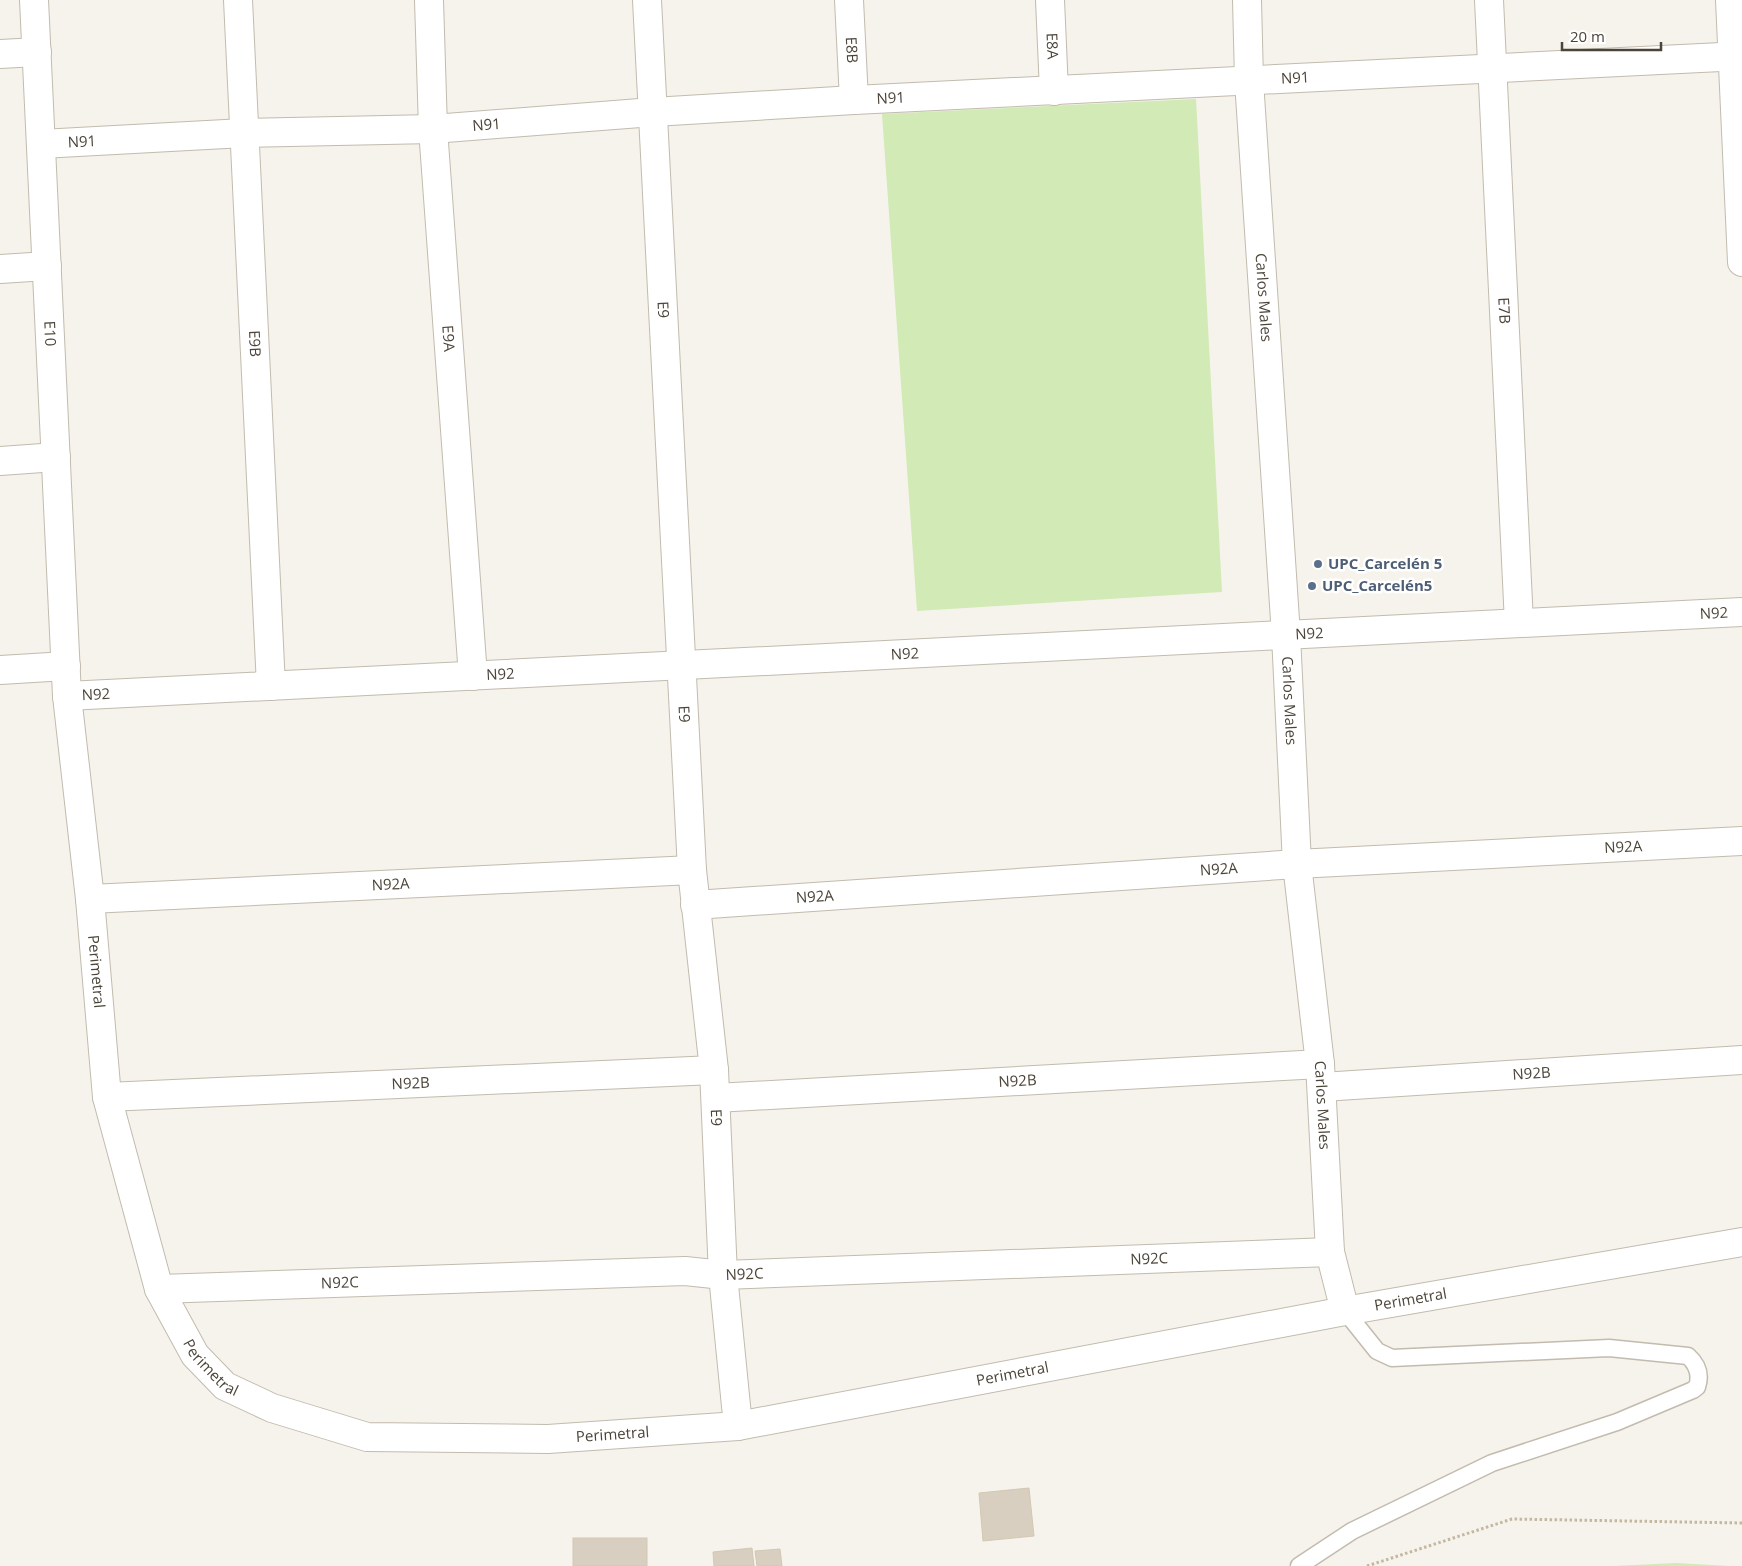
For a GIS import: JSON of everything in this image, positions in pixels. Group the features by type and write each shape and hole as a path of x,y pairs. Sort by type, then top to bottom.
{"street":[{"name":"E10","path":"34,0 66,666"},
{"name":"E9B","path":"238,0 270,686"},
{"name":"E9A","path":"429,0 434,129 473,676"},
{"name":"E9","path":"647,0 692,870 714,1070 723,1274 738,1426"},
{"name":"E8B","path":"849,0 854,100"},
{"name":"E8A","path":"1050,0 1054,91"},
{"name":"Carlos Males","path":"1246,0 1249,81 1286,635 1297,864 1321,1076 1330,1252 1345,1311"},
{"name":"E7B","path":"1489,0 1519,623"},
{"path":"1730,0 1737,56 1742,262"},
{"path":"0,54 37,52"},
{"name":"N91","path":"41,144 244,133 434,129 653,112 854,100 1737,56"},
{"path":"0,269 47,266"},
{"path":"0,461 56,457"},
{"name":"N92","path":"67,696 1742,612"},
{"path":"0,670 66,666"},
{"name":"Perimetral","path":"66,666 67,696 90,899 107,1097 159,1289 195,1355 225,1386 272,1408 368,1437 548,1439 738,1426 1345,1311 1742,1242"},
{"name":"N92A","path":"695,905 1297,864 1742,841"},
{"name":"N92A","path":"90,899 692,870"},
{"name":"N92B","path":"716,1098 1742,1060"},
{"name":"N92B","path":"107,1097 714,1070"},
{"name":"N92C","path":"159,1289 685,1271 723,1274 1330,1252"}],"lane":[{"path":"1299,1566 1352,1531 1492,1463 1617,1422 1692,1390 1697,1387 1699,1381 1698,1368 1688,1356 1609,1348 1392,1358 1377,1351 1345,1311"}],"path":[{"path":"1367,1566 1512,1518 1742,1524"}],"green space":[{"path":"1196,99 1222,592 917,611 882,114"},
{"path":"1676,1563 1730,1566 1614,1566"}],"building":[{"path":"1029,1488 1034,1536 983,1541 979,1493"},
{"path":"573,1538 647,1538 647,1566 573,1566"},
{"path":"752,1548 754,1566 714,1566 713,1552"},
{"path":"780,1549 782,1566 757,1566 755,1551"}],"place":[{"name":"UPC_Carcelén 5","path":"1318,564"},
{"name":"UPC_Carcelén5","path":"1312,586"}]}
